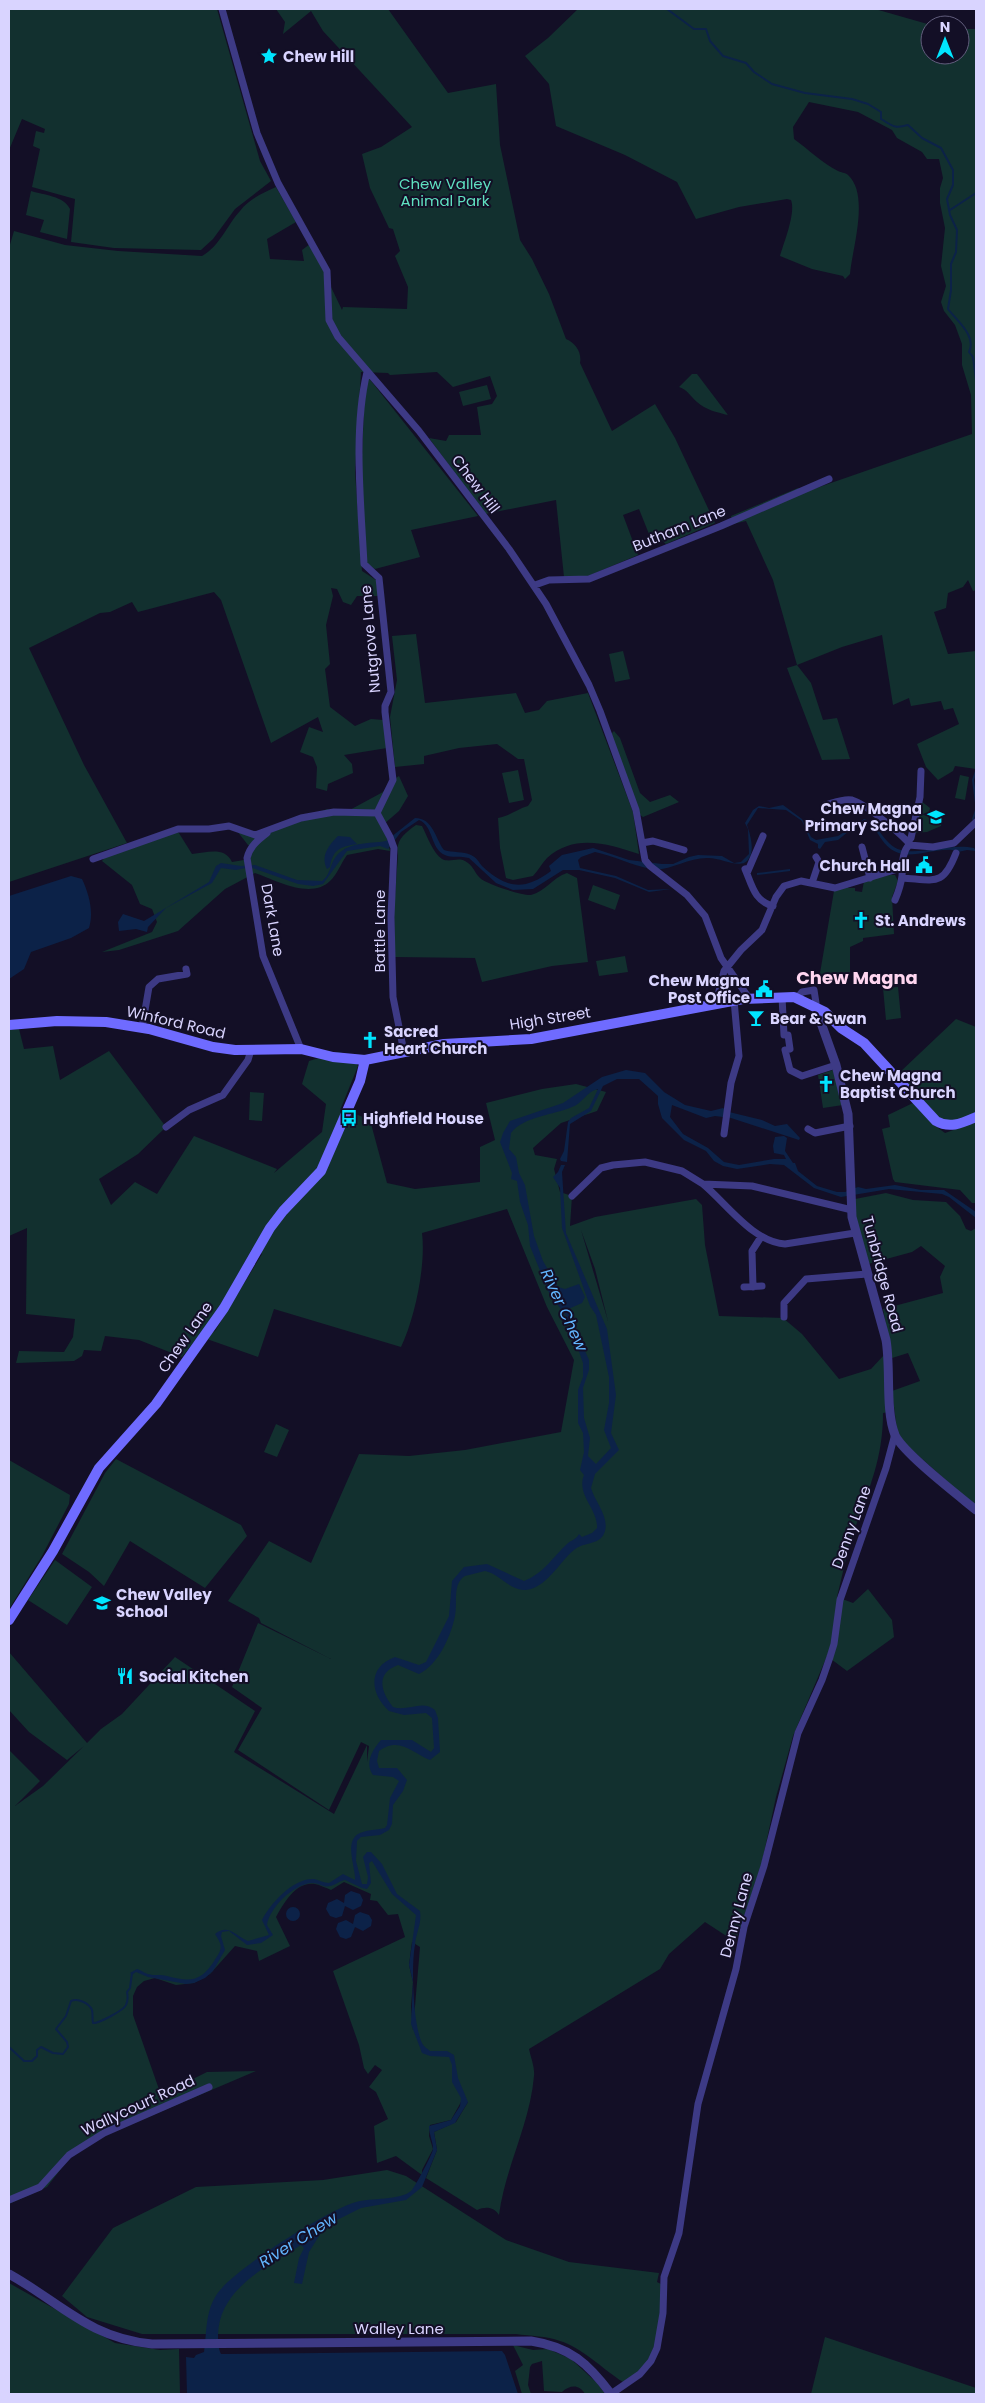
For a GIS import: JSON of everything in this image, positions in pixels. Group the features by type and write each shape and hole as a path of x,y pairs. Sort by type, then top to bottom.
{"main road":[{"name":"High Street","path":"365,1060 444,1044 531,1039 748,998 797,998 814,1006"},
{"path":"814,1006 864,1043 936,1121 948,1126 976,1117"},
{"name":"Winford Road","path":"9,1025 83,1020 142,1028 205,1046 251,1050 301,1049 333,1057 365,1060"},
{"name":"Chew Lane","path":"9,1620 53,1551 99,1468 156,1404 224,1308 270,1228 283,1211 321,1171 360,1081 365,1060"}],"street":[{"name":"Chew Hill","path":"222,9 257,133 278,183 327,271 329,320 338,337 419,431 535,585 589,685 636,810 644,856 650,866 687,895 705,916 719,953 748,998"},
{"name":"Nutgrove Lane","path":"367,372 364,387 359,478 364,564 379,578 391,692 385,712 393,780 377,814"},
{"name":"Butham Lane","path":"535,585 549,580 589,579 721,526 829,479"},
{"path":"895,900 902,878 901,868 906,848 911,838 920,797 921,771"},
{"path":"825,805 834,799 856,802 893,828 906,848"},
{"path":"93,859 178,828 210,829 228,826 255,834 272,830 301,818 334,812 377,814"},
{"name":"Battle Lane","path":"377,814 394,848 390,917 393,997 404,1052"},
{"path":"906,848 954,843 976,822"},
{"name":"Dark Lane","path":"272,830 255,842 247,858 263,956 301,1049"},
{"path":"764,836 746,871 758,898 762,903 772,906"},
{"path":"642,842 653,841 680,846"},
{"path":"866,851 870,878"},
{"path":"902,878 940,878 947,874 956,853"},
{"path":"812,883 819,862 816,857"},
{"path":"716,1003 724,971 741,950 762,930 772,906 784,886 795,881 835,888 901,868"},
{"path":"142,1028 148,987 158,979 187,974"},
{"path":"782,997 784,1035 788,1035 790,1049 785,1050 790,1070 802,1076 836,1065"},
{"path":"724,1134 731,1083 739,1056 734,1000"},
{"name":"Tunbridge Road","path":"814,1006 836,1065 850,1126 852,1210 855,1233 868,1274 889,1355 889,1394 895,1434"},
{"path":"166,1127 189,1110 223,1095 248,1060 251,1050"},
{"path":"808,1128 815,1133 850,1126"},
{"path":"572,1196 601,1168 614,1164 646,1166 682,1171 703,1184 761,1237 774,1243 785,1244 855,1233"},
{"path":"703,1184 752,1186 852,1210"},
{"path":"753,1287 752,1251 761,1237"},
{"path":"784,1317 784,1303 806,1280 868,1274"},
{"path":"744,1287 762,1286"},
{"path":"895,1434 905,1449 976,1510"},
{"name":"Denny Lane","path":"611,2394 640,2374 651,2361 657,2348 663,2313 664,2278 679,2233 698,2104 736,1969 744,1926 764,1866 798,1733 822,1680 830,1657 834,1644 840,1600 884,1476 895,1434"},
{"name":"Wallycourt Road","path":"9,2200 40,2187 69,2155 104,2133 208,2087"},
{"name":"Walley Lane","path":"9,2274 76,2318 112,2337 135,2342 167,2344 531,2341 569,2352 586,2363 611,2394"}],"green space":[{"path":"9,9 217,9 260,161 271,181 235,209 213,239 201,250 114,248 71,242 75,199 32,187 40,149 33,146 36,131 44,133 45,129 22,119 9,150"},
{"name":"Chew Valley Animal Park","path":"276,9 388,9 448,93 496,84 500,145 520,240 532,259 549,294 566,339 578,349 580,363 612,431 655,404 675,438 715,523 666,544 653,533 649,534 639,509 623,515 638,555 588,576 564,577 556,500 485,514 429,438 446,441 449,435 481,435 477,407 492,404 497,396 490,376 453,387 437,372 390,375 388,373 361,372 355,472 362,571 376,580 378,596 357,596 351,605 343,602 337,589 331,588 333,596 326,625 330,664 325,669 330,707 355,726 371,719 383,720 387,748 344,755 352,764 353,773 328,784 327,791 316,788 317,767 313,757 300,752 309,727 323,732 318,717 271,743 221,600 214,592 138,612 132,602 110,612 100,613 29,648 84,765 127,843 9,882 9,248 14,231 65,245 118,251 202,256 214,247 235,217 248,203 276,187 296,222 267,239 270,259 304,261 302,250 310,244 329,269 331,287 342,310 343,307 407,309 408,287 395,256 400,251 393,229 389,228 370,188 362,154 381,147 412,127 323,31 311,11 283,34 285,22"},
{"path":"578,9 875,9 920,22 920,65 970,65 970,29 976,29 976,590 973,591 968,580 963,587 948,593 946,608 934,612 948,654 976,651 976,769 955,766 953,771 938,780 926,767 917,744 959,724 953,708 944,710 941,701 911,706 909,698 893,705 882,635 842,647 797,665 773,580 746,521 733,524 731,516 798,488 805,492 972,434 971,395 962,365 962,344 955,325 944,311 941,302 946,286 941,266 945,228 940,203 940,188 943,178 939,159 927,159 922,152 897,138 892,130 858,112 809,102 793,127 794,139 826,164 848,175 858,195 859,209 850,274 845,279 843,276 812,269 780,256 791,220 791,200 787,199 739,207 696,219 677,182 625,155 556,126 549,84 525,56 548,38"},
{"path":"31,191 63,201 70,209 67,239 40,232 44,220 26,215"},
{"path":"692,374 697,374 728,415 704,407 687,391 679,387"},
{"path":"368,377 478,516 411,530 420,557 375,569 366,563 361,477 365,387"},
{"path":"487,385 491,399 463,406 459,392"},
{"path":"416,634 425,703 516,693 525,713 539,710 547,701 588,693 633,812 639,854 604,844 580,843 558,850 547,858 533,876 513,880 506,878 500,848 498,818 528,806 532,800 524,759 518,759 497,744 459,748 424,756 424,764 395,767 390,717 397,680 392,636"},
{"path":"623,651 630,679 615,682 609,654"},
{"path":"797,665 811,683 823,720 837,718 850,759 822,760 787,668"},
{"path":"614,731 620,738 640,793 650,802 670,795 679,802 643,817 639,814 611,734"},
{"path":"518,770 524,800 509,803 502,773"},
{"path":"960,775 969,777 965,800 955,798"},
{"path":"399,776 408,796 399,811 384,824 390,851 378,849 347,855 330,881 313,889 293,887 255,873 225,889 178,931 119,950 102,952 152,932 157,922 152,909 140,904 132,885 102,861 105,857 177,830 192,854 220,852 229,857 232,862 244,860 249,845 237,831 265,834 327,809 346,812 383,792 391,781"},
{"path":"921,801 930,808 928,817 934,822 940,816 942,818 941,826 927,832 913,833"},
{"path":"416,825 422,826 433,849 442,859 465,861 470,864 480,878 520,894 531,895 541,891 557,878 567,873 577,878 588,962 552,966 482,982 475,958 395,957 394,910 397,850 399,841"},
{"path":"895,875 898,881 892,897 894,934 863,938 863,941 850,947 850,973 829,973 823,980 819,979 834,891 848,885 848,888 855,888 855,891 862,892 864,881"},
{"path":"593,885 620,895 615,910 588,900"},
{"path":"625,956 628,972 599,976 596,961"},
{"path":"898,987 901,1018 886,1020 883,988"},
{"path":"956,1019 976,1027 976,1114 950,1124 942,1122 898,1074"},
{"path":"19,1029 24,1049 53,1046 60,1080 109,1051 166,1127 138,1154 99,1179 111,1205 135,1182 157,1194 194,1136 277,1169 274,1173 322,1132 326,1104 302,1084 309,1061 338,1052 351,1055 358,1066 341,1108 370,1120 387,1183 415,1189 480,1182 480,1147 495,1140 486,1103 542,1089 576,1084 606,1092 597,1111 561,1123 533,1148 535,1155 557,1159 554,1169 560,1192 572,1196 570,1226 595,1217 696,1199 702,1205 705,1245 719,1316 783,1318 802,1334 839,1379 871,1369 884,1355 884,1379 889,1412 883,1413 877,1462 850,1544 837,1597 853,1603 868,1589 892,1620 894,1637 847,1671 827,1656 793,1736 776,1797 762,1862 732,1953 731,1939 705,1922 669,1954 660,1969 529,2049 534,2073 532,2094 523,2129 506,2180 499,2215 495,2210 489,2208 477,2210 426,2178 437,2150 434,2132 456,2122 468,2102 461,2102 451,2120 430,2125 429,2136 433,2149 422,2170 422,2175 396,2156 377,2163 374,2126 388,2119 376,2092 369,2087 382,2070 375,2065 368,2074 364,2068 359,2045 333,1971 405,1937 398,1914 388,1915 377,1901 370,1900 371,1894 344,1882 331,1890 317,1884 308,1884 296,1889 291,1894 276,1917 290,1946 259,1961 257,1951 235,1946 210,1974 194,1983 176,1985 155,1978 144,1981 137,1987 133,1996 133,2015 161,2095 207,2072 256,2071 106,2135 71,2156 47,2187 9,2204 9,1750 40,1781 15,1806 43,1786 84,1746 67,1760 29,1732 9,1710 9,1652 87,1743 101,1729 122,1714 175,1657 255,1711 234,1752 334,1814 367,1745 361,1742 329,1810 238,1750 262,1708 232,1687 258,1623 331,1659 261,1623 259,1618 228,1601 269,1541 311,1563 359,1454 409,1456 465,1450 561,1432 574,1360 547,1307 507,1209 422,1233 421,1275 415,1307 401,1347 274,1309 258,1357 204,1338 215,1331 262,1254 252,1249 214,1317 182,1357 139,1340 105,1336 101,1351 84,1350 82,1356 74,1361 16,1363 19,1351 64,1352 73,1337 75,1319 26,1314 27,1228 9,1236 9,1030","holes":["581,1230 595,1269 608,1321","367,1745 369,1746 367,1762","412,1942 420,1947 413,2030 411,2007 413,1982 409,1965"]},
{"path":"833,1070 843,1105 823,1108 818,1075"},
{"path":"250,1092 264,1093 262,1121 249,1120"},
{"path":"913,1103 934,1125 945,1133 976,1122 976,1203 972,1203 960,1190 895,1182 893,1179 882,1129 890,1127 888,1115"},
{"path":"886,1193 913,1200 946,1202 960,1216 966,1229 971,1231 976,1228 976,1507 902,1441 897,1430 892,1391 920,1381 908,1353 892,1358 883,1309 943,1293 940,1277 945,1266 921,1246 912,1252 868,1264 855,1219 855,1199"},
{"path":"276,1424 289,1430 277,1457 264,1452"},
{"path":"116,1459 241,1525 247,1536 205,1588 130,1541 104,1586 89,1572 62,1554 105,1473"},
{"path":"9,1460 70,1495 69,1504 42,1556 9,1609"},
{"path":"55,1560 92,1587 67,1625 28,1600"},
{"path":"387,2170 406,2176 506,2240 569,2262 659,2273 657,2282 663,2285 659,2327 652,2353 645,2364 636,2374 623,2382 584,2353 568,2344 549,2338 516,2334 142,2334 87,2317 62,2296 113,2228 196,2187 323,2180"},
{"path":"9,2283 115,2343 160,2350 179,2349 180,2394 9,2394"},
{"path":"825,2337 976,2388 976,2394 811,2394"},
{"path":"513,2345 533,2350 548,2349 571,2359 597,2383 605,2394 585,2394 577,2387 568,2388 562,2392 544,2391 542,2361 532,2364 530,2367 528,2385 531,2394 522,2394 515,2371 523,2365"}],"water":[{"path":"783,805 802,819 811,837 816,840 838,836 864,819 874,825 890,844 901,850 917,851 965,847 974,848 976,851 940,850 903,854 889,848 874,829 865,822 854,827 838,840 825,842 820,849 818,844 810,840 802,821 786,810 758,808 747,825 751,838 752,848 750,857 744,863 734,863 741,862 749,854 748,829 745,823 753,810 759,806 769,808"},
{"path":"415,818 426,821 430,825 444,850 471,855 491,874 516,885 532,882 551,871 549,866 562,855 593,848 629,860 662,864 673,864 698,855 722,856 734,863 707,858 692,860 664,869 651,869 595,852 578,860 580,868 616,876 648,890 671,889 649,892 615,878 579,870 563,870 533,889 513,890 496,883 469,858 447,856 440,852 427,827 419,820 401,832 388,849 380,846 347,851 323,884 313,886 298,884 250,867 236,870 221,868 212,883 166,908 148,927 147,932 136,929 119,931 118,922 123,914 144,921 209,882 216,866 221,863 241,866 255,865 297,880 322,881 327,876 335,858 345,849 359,844 386,841"},
{"path":"338,836 350,837 357,844 338,850 333,856 330,867 327,869 324,860 326,851"},
{"path":"790,869 790,871 757,875 757,873"},
{"path":"71,876 82,879 87,891 91,909 89,928 71,938 31,952 24,969 9,979 9,896"},
{"name":"River Chew","path":"626,1070 645,1073 664,1092 685,1105 711,1111 723,1108 729,1112 762,1120 775,1126 787,1124 800,1138 799,1140 731,1118 715,1116 706,1118 672,1105 670,1117 683,1134 708,1148 724,1162 739,1165 774,1159 786,1159 784,1155 774,1153 773,1146 775,1137 784,1136 787,1138 785,1151 793,1163 795,1163 798,1171 817,1186 837,1192 845,1192 858,1187 866,1189 895,1185 921,1190 944,1190 976,1212 976,1218 949,1197 942,1194 889,1189 841,1197 814,1188 784,1165 770,1164 737,1169 723,1166 714,1161 706,1151 684,1140 662,1118 658,1096 639,1079 617,1079 603,1086 591,1111 570,1124 567,1162 560,1159 564,1151 568,1122 571,1118 589,1108 598,1089 591,1092 576,1105 565,1110 531,1119 511,1133 509,1149 516,1157 519,1173 525,1185 534,1236 543,1261 558,1287 565,1289 579,1284 585,1297 582,1303 566,1310 572,1315 574,1326 589,1360 589,1370 583,1388 584,1418 590,1438 588,1456 596,1464 611,1448 604,1430 609,1403 609,1377 596,1315 590,1306 562,1228 560,1188 553,1177 561,1165 565,1165 562,1172 566,1233 607,1329 616,1395 611,1433 619,1450 595,1474 591,1488 605,1520 605,1531 600,1539 574,1550 545,1581 531,1589 518,1589 485,1571 465,1576 458,1584 455,1616 443,1649 438,1657 426,1670 419,1674 398,1665 386,1673 382,1683 383,1689 393,1707 425,1706 435,1710 438,1718 440,1752 430,1760 400,1745 386,1747 379,1751 377,1761 379,1768 397,1768 407,1780 403,1791 393,1805 392,1824 389,1830 380,1835 361,1837 357,1841 356,1861 362,1884 367,1884 368,1877 363,1857 367,1852 371,1852 382,1864 397,1894 420,1911 413,1967 415,2009 419,2034 423,2044 430,2051 447,2051 454,2055 458,2078 468,2102 455,2123 434,2132 437,2150 422,2187 406,2200 361,2208 333,2222 321,2233 309,2252 302,2284 294,2283 299,2258 304,2248 301,2245 260,2271 236,2292 227,2304 220,2319 218,2337 221,2354 502,2351 518,2394 187,2394 186,2357 194,2358 196,2355 204,2352 210,2308 217,2294 226,2283 260,2256 303,2228 342,2207 356,2202 400,2196 411,2191 424,2170 433,2149 429,2126 451,2120 460,2106 461,2098 452,2082 452,2065 449,2057 430,2056 422,2053 411,2024 413,1982 409,1965 416,1915 392,1894 372,1861 369,1863 371,1883 367,1889 345,1880 328,1886 311,1883 290,1892 277,1904 269,1918 267,1925 273,1935 261,1943 247,1945 229,1931 222,1932 221,1936 225,1950 213,1971 205,1978 186,1984 148,1977 136,1972 132,1975 130,1973 137,1969 150,1975 165,1975 183,1979 201,1976 211,1966 221,1949 215,1934 228,1930 248,1941 269,1935 262,1920 276,1900 290,1887 306,1880 314,1879 329,1883 343,1874 355,1880 351,1849 354,1838 364,1832 385,1828 390,1798 399,1781 393,1777 373,1775 370,1770 369,1761 375,1748 381,1740 412,1740 431,1752 434,1748 432,1718 426,1713 404,1715 389,1711 378,1697 374,1681 380,1667 386,1661 395,1657 419,1665 426,1662 449,1616 452,1581 464,1567 487,1564 524,1581 542,1570 579,1534 582,1537 592,1533 597,1528 594,1515 585,1496 582,1482 584,1475 580,1470 584,1452 583,1433 578,1423 578,1390 583,1377 583,1363 567,1317 552,1300 530,1246 528,1225 520,1202 517,1181 511,1179 512,1173 500,1142 510,1121 563,1103 602,1077"},
{"path":"351,1891 360,1894 363,1900 361,1906 353,1910 345,1906 342,1916 336,1918 330,1916 326,1909 328,1903 337,1899 344,1903 345,1895"},
{"path":"293,1907 298,1909 300,1914 298,1919 293,1921 288,1919 286,1914 288,1909"},
{"path":"360,1912 369,1915 372,1920 371,1926 363,1931 355,1927 351,1937 346,1939 340,1937 336,1929 338,1923 346,1920 353,1924 355,1915"}],"waterway":[{"path":"667,9 694,29 706,29 710,41 723,56 746,63 754,72 772,84 805,93 852,99 868,104 881,112 881,119 896,127 908,125 922,138 941,148 953,170 953,185 947,199 950,215 957,230 956,252 951,264 951,290 948,309 965,329 970,340 969,352 973,357 976,380"},
{"path":"950,210 976,193"},
{"path":"976,406 976,413"},
{"path":"976,771 973,780 976,803"},
{"path":"973,819 976,810"},
{"path":"9,2047 24,2061 32,2061 37,2056 37,2050 41,2047 53,2053 63,2054 68,2047 67,2042 56,2029 66,2016 71,2001 86,2003 92,2010 93,2023 105,2019 126,2005 132,1973"}],"place":[{"name":"Chew Hill","path":"269,56"},
{"name":"Chew Magna Primary School","path":"936,817"},
{"name":"Church Hall","path":"924,865"},
{"name":"St. Andrews","path":"861,920"},
{"name":"Chew Magna Post Office","path":"764,989"},
{"name":"Bear & Swan","path":"756,1018"},
{"name":"Sacred Heart Church","path":"370,1040"},
{"name":"Chew Magna Baptist Church","path":"826,1084"},
{"name":"Highfield House","path":"349,1118"},
{"name":"Chew Valley School","path":"102,1603"},
{"name":"Social Kitchen","path":"125,1676"}],"district":[{"name":"Chew Magna","path":"857,977"}]}
